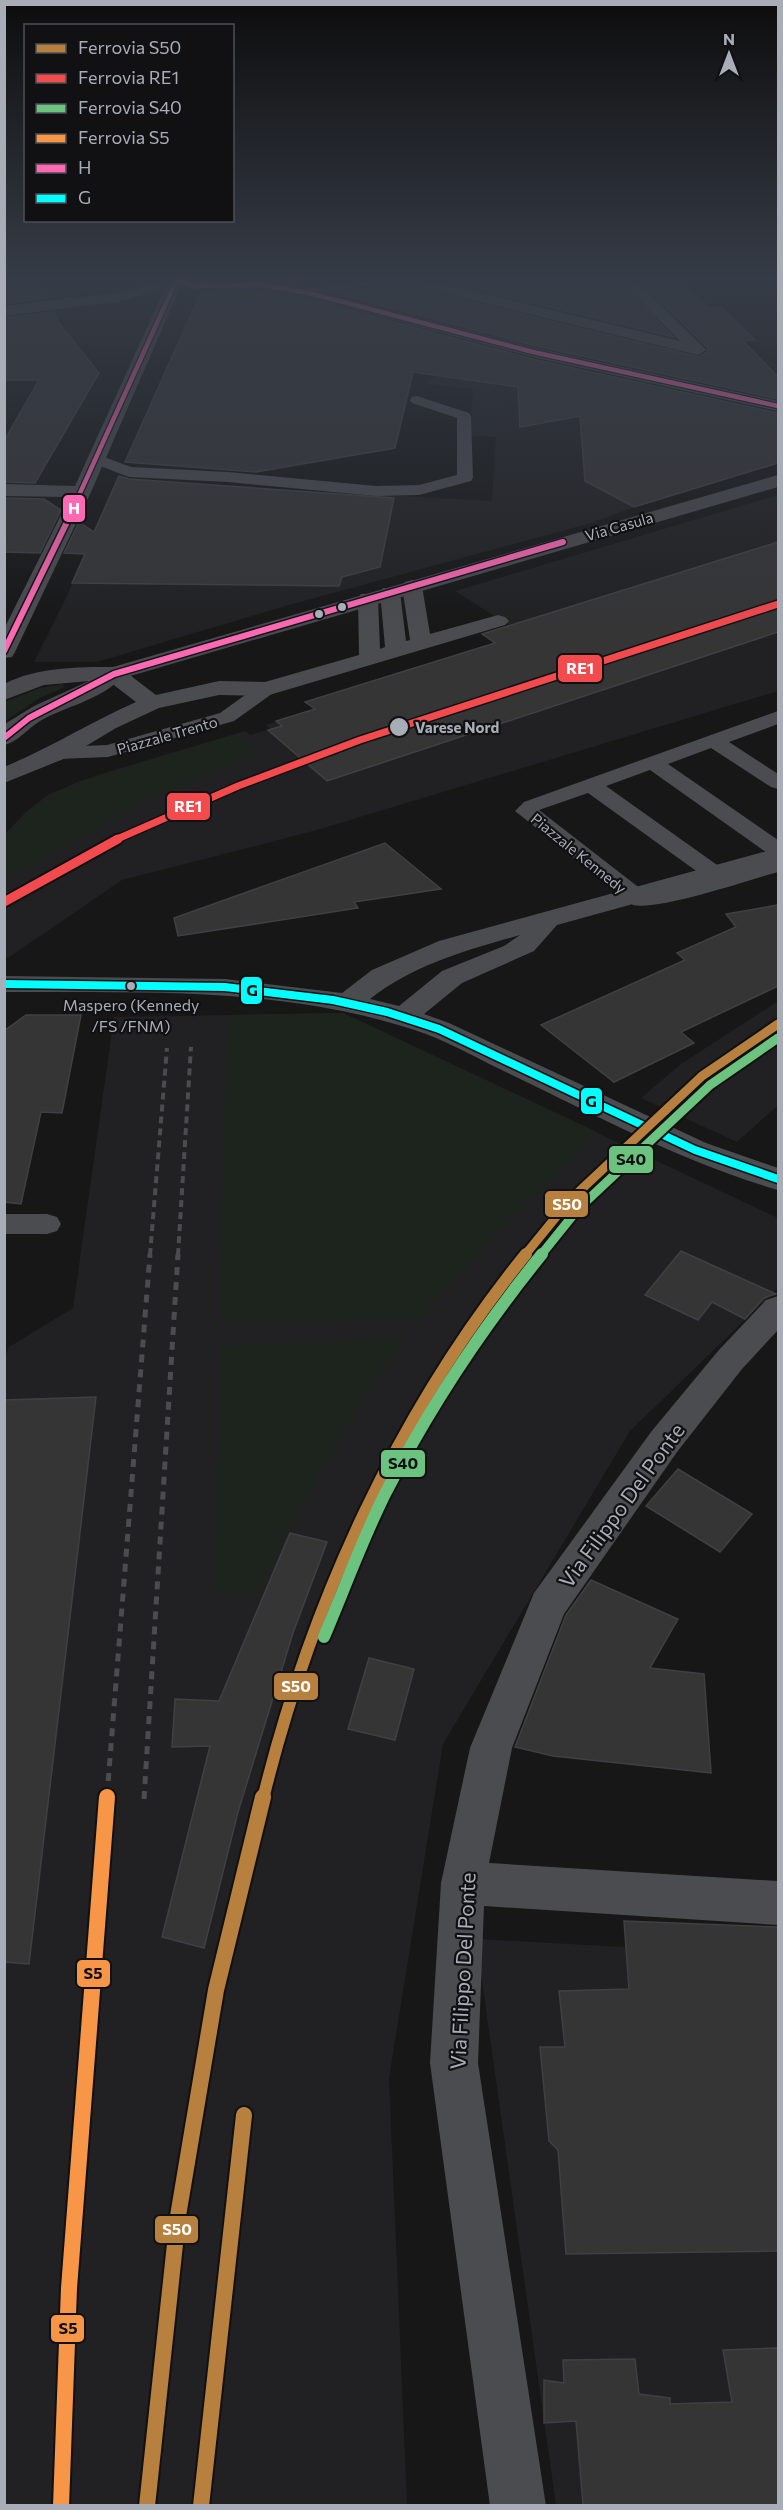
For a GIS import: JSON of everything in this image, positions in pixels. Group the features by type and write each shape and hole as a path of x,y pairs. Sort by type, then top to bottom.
{"main road":[{"name":"Via Casula","path":"4,693 30,682 56,676 114,674 412,586 434,616 778,481"},
{"name":"Via Casula","path":"4,738 32,716 95,688 114,674"}],"street":[{"path":"4,652 82,492 124,398"},
{"path":"742,398 778,406"},
{"path":"4,490 82,492"},
{"path":"412,586 434,616"},
{"path":"390,592 396,652"},
{"path":"368,598 370,660"},
{"name":"Piazzale Trento","path":"4,776 58,753 108,723 152,703 219,688 266,689 396,652 434,616 498,621"},
{"name":"Piazzale Trento","path":"114,674 152,703"},
{"name":"Piazzale Kennedy","path":"349,1002 382,976 413,960 449,947 631,895 718,876 778,856"},
{"path":"405,1016 451,978 476,965 509,956 534,940 546,920"},
{"path":"4,984 228,987 349,1002 405,1016 450,1034 695,1150 778,1179"},
{"name":"Via Filippo Del Ponte","path":"518,2505 454,2063 463,1883 491,1748 548,1605 664,1442 730,1360 778,1309"},
{"path":"463,1883 778,1903"}],"lane":[{"path":"96,459 129,472 228,477 376,491 419,490 465,478 464,416 417,400"},
{"name":"Piazzale Trento","path":"58,753 108,751 227,717 266,689"},
{"name":"Piazzale Kennedy","path":"631,895 526,811 591,785 778,718"},
{"path":"714,741 778,783"},
{"path":"653,763 778,850"},
{"path":"591,785 718,876"},
{"name":"Piazzale Kennedy","path":"718,876 778,865"},
{"path":"4,1224 47,1224"}],"shaded area":[{"path":"472,398 689,398 778,420 778,463 634,507 595,522 289,605 97,662 34,662 66,598 117,480 492,501 496,437 470,435"},
{"path":"778,495 778,691 317,830 122,880 8,958 4,956 4,835 26,812 49,794 101,774 245,731 250,735 270,729 266,725 314,709 305,702 425,664 435,671 532,640 455,591"},
{"path":"62,684 65,687 38,699 5,721 7,701 40,688"},
{"path":"239,733 256,748 255,754 148,800 5,879 5,836 27,812 51,795 77,782"},
{"path":"778,1001 778,1105 737,1142 641,1098 681,1064"},
{"path":"343,1013 778,1218 778,1288 630,1431 443,1744 389,2078 407,2505 5,2505 4,1359 9,1347 73,1308 114,1017"},
{"path":"343,1013 597,1132 485,1247 419,1320 219,1322 227,1015"},
{"path":"407,1339 375,1379 280,1544 258,1594 215,1594 221,1345"},
{"path":"476,1939 778,1955 778,2505 556,2505"}],"building":[{"path":"29,398 84,398 35,483 4,482 4,441"},
{"path":"154,398 407,398 395,448 256,472 125,462"},
{"path":"519,398 710,398 778,413 778,463 634,507 585,481 580,416 520,427"},
{"path":"119,476 129,479 394,498 380,567 342,577 339,586 72,583 85,554 64,553 79,522 94,532"},
{"path":"4,498 44,499 61,510 40,553 4,552"},
{"path":"778,542 778,632 327,781 268,730 282,726 276,721 315,709 305,702 495,643 482,634"},
{"path":"385,843 441,889 354,902 358,908 178,936 174,918"},
{"path":"778,905 778,986 681,1032 694,1043 614,1082 541,1025 685,960 677,953 736,927 726,914"},
{"path":"26,1015 81,1015 62,1113 41,1112 21,1204 4,1202 4,1031"},
{"path":"681,1251 776,1294 764,1298 745,1319 712,1302 698,1320 645,1295"},
{"path":"96,1397 29,1964 4,1962 4,1400"},
{"path":"678,1469 752,1514 720,1552 646,1506"},
{"path":"290,1533 327,1542 293,1633 238,1812 204,1948 162,1937 210,1746 172,1747 175,1699 219,1701"},
{"path":"591,1580 678,1619 650,1668 704,1674 711,1773 553,1756 515,1747 566,1615"},
{"path":"369,1658 414,1669 395,1740 348,1729"},
{"path":"624,1921 778,1927 778,2251 566,2254 558,2150 549,2141 540,2047 565,2047 559,1991 629,1989"},
{"path":"778,2348 778,2505 583,2505 576,2421 544,2423 544,2380 564,2383 563,2360 635,2359 639,2394 670,2398 670,2404 732,2402 723,2350"}],"railway":[{"path":"178,1255 191,1047"},
{"path":"150,1255 167,1048"},
{"path":"107,1796 150,1254"},
{"path":"144,1799 178,1254"}],"rail line":[{"name":"RE1","path":"4,902 120,838 178,811 298,762 421,719 778,604"},
{"name":"S50","path":"147,2506 178,2216 216,1990 268,1777 313,1632 374,1490 432,1389 497,1290 569,1201 702,1076 778,1024"},
{"name":"S40","path":"324,1637 385,1495 442,1395 507,1297 578,1209 710,1085 778,1038"},
{"name":"S5","path":"61,2506 69,2288 107,1796"},
{"name":"S50","path":"201,2506 244,2115"}],"transit line":[{"name":"H","path":"4,651 82,492 124,398"},
{"name":"H","path":"742,398 778,406"},
{"name":"H","path":"4,738 29,718 114,674 563,542"},
{"name":"G","path":"4,984 225,987 333,1000 387,1012 439,1029 695,1150 778,1179"}],"place":[{"name":"Varese Nord","path":"399,727"},
{"name":"Maspero (Kennedy /FS /FNM)","path":"131,986"}]}
